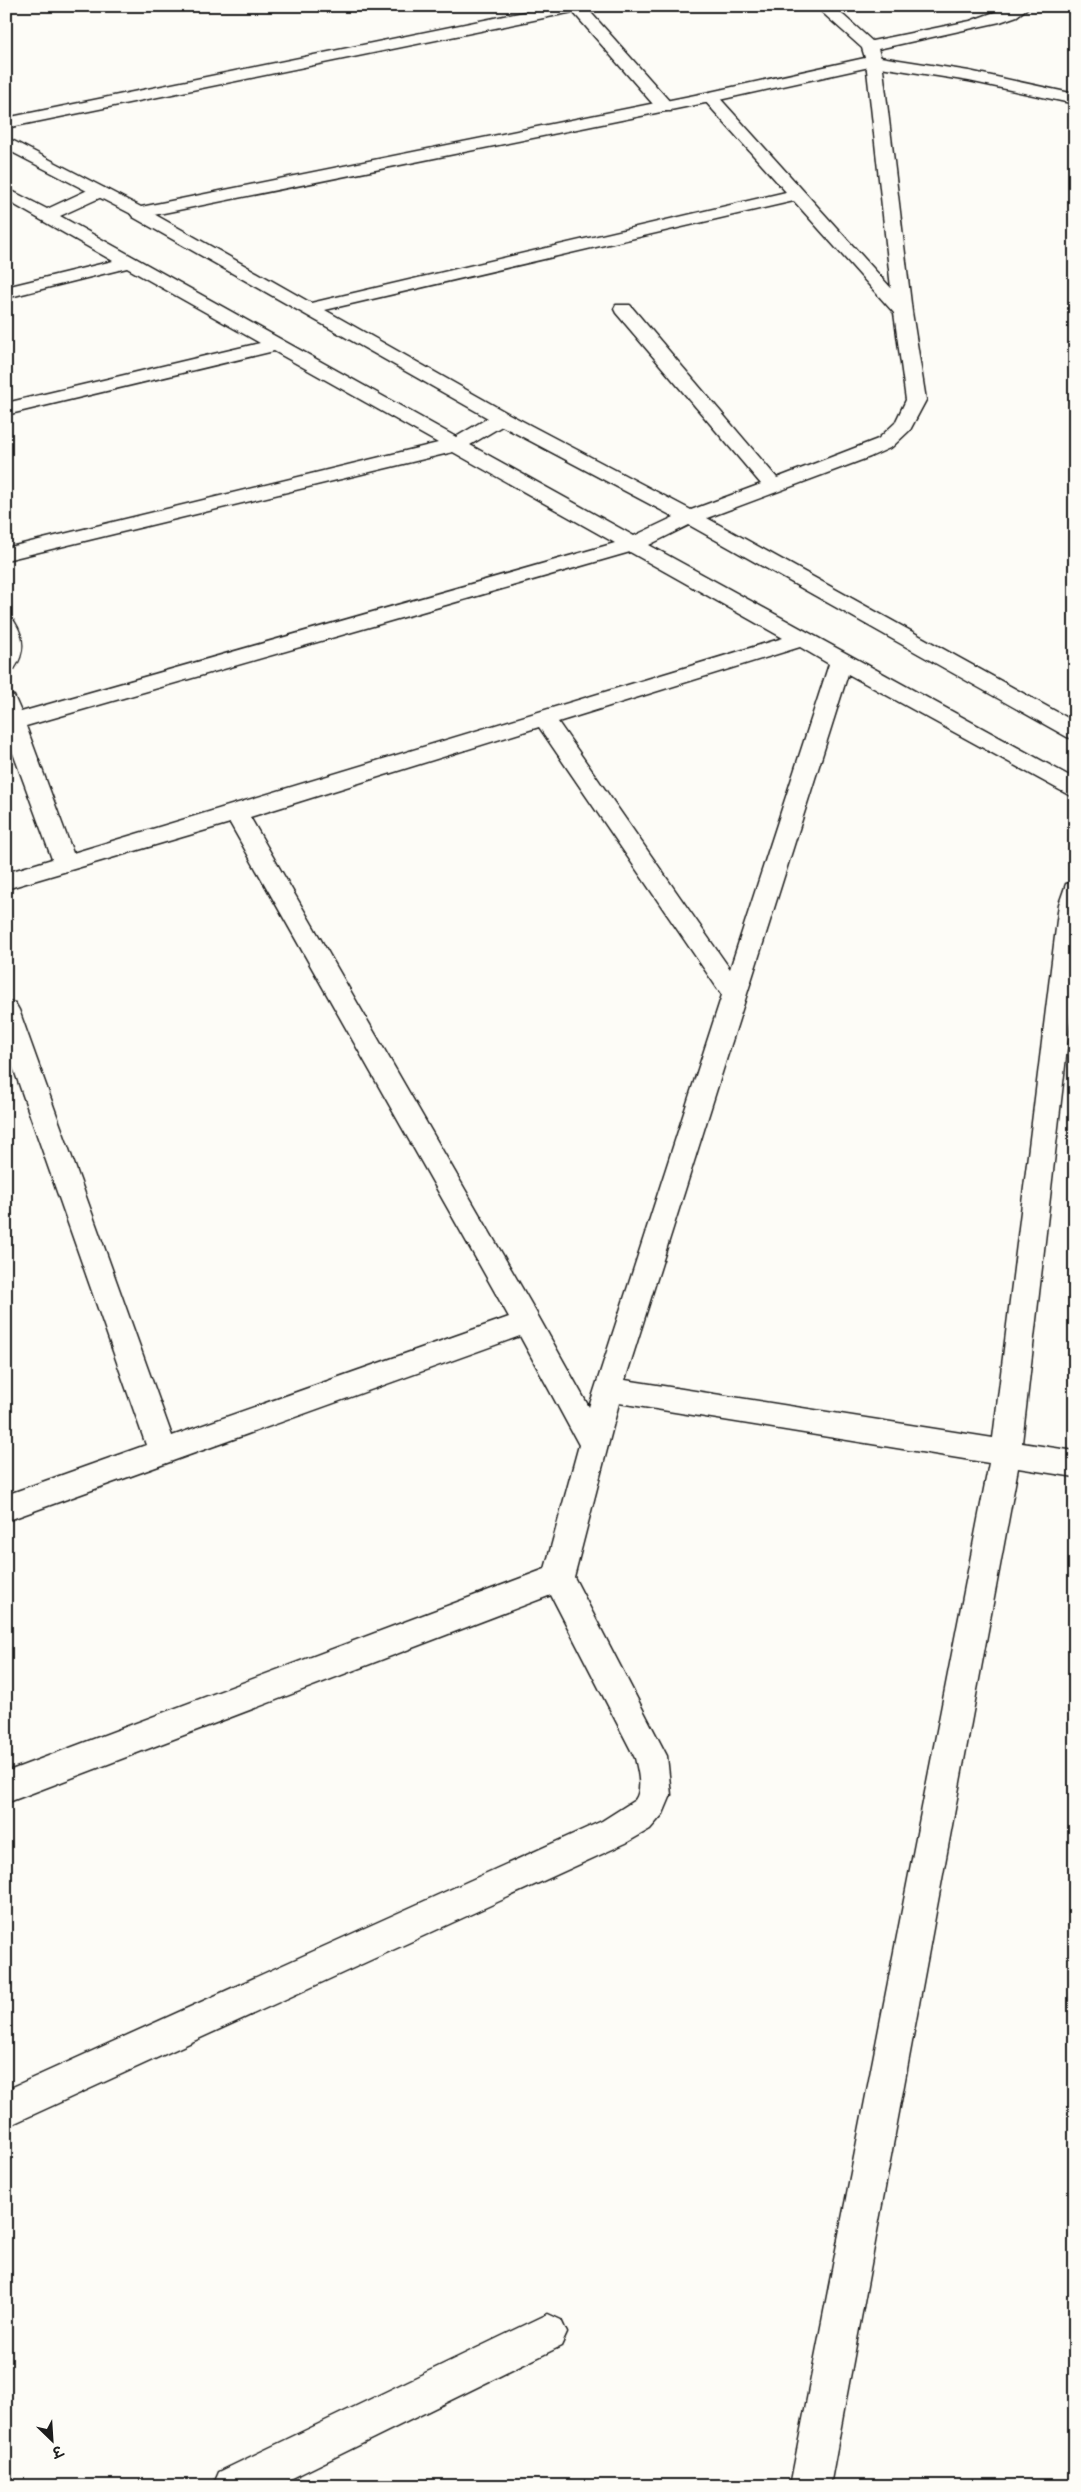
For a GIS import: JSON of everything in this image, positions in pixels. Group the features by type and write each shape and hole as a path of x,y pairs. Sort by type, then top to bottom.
{"street":[{"path":"6,124 577,6 664,107"},
{"path":"822,6 872,53 1075,99"},
{"path":"139,213 710,97 990,20 1011,13 1022,6"},
{"path":"66,862 10,712 634,544 678,524 885,443 903,426 916,400 903,312 872,53"},
{"path":"710,97 903,312"},
{"path":"6,142 139,213 308,309 480,430 634,544 841,661 1075,789"},
{"path":"47,215 98,192"},
{"path":"6,193 276,345 480,430 678,524 1075,732"},
{"path":"308,309 796,195"},
{"path":"6,293 129,262"},
{"path":"623,309 774,487"},
{"path":"6,409 276,345"},
{"path":"6,554 480,430"},
{"path":"6,626 13,646 13,655 6,664"},
{"path":"6,881 236,813 802,639"},
{"path":"6,2109 614,1832 642,1817 654,1800 656,1782 651,1756 558,1578 608,1389 841,661"},
{"path":"544,718 734,994"},
{"path":"236,813 527,1322 594,1444"},
{"path":"810,2486 1006,1453 1070,914 1075,890"},
{"path":"6,1010 163,1452"},
{"path":"6,1508 527,1322"},
{"path":"608,1389 1075,1464"},
{"path":"6,1788 558,1578"},
{"path":"233,2486 548,2333"}]}
